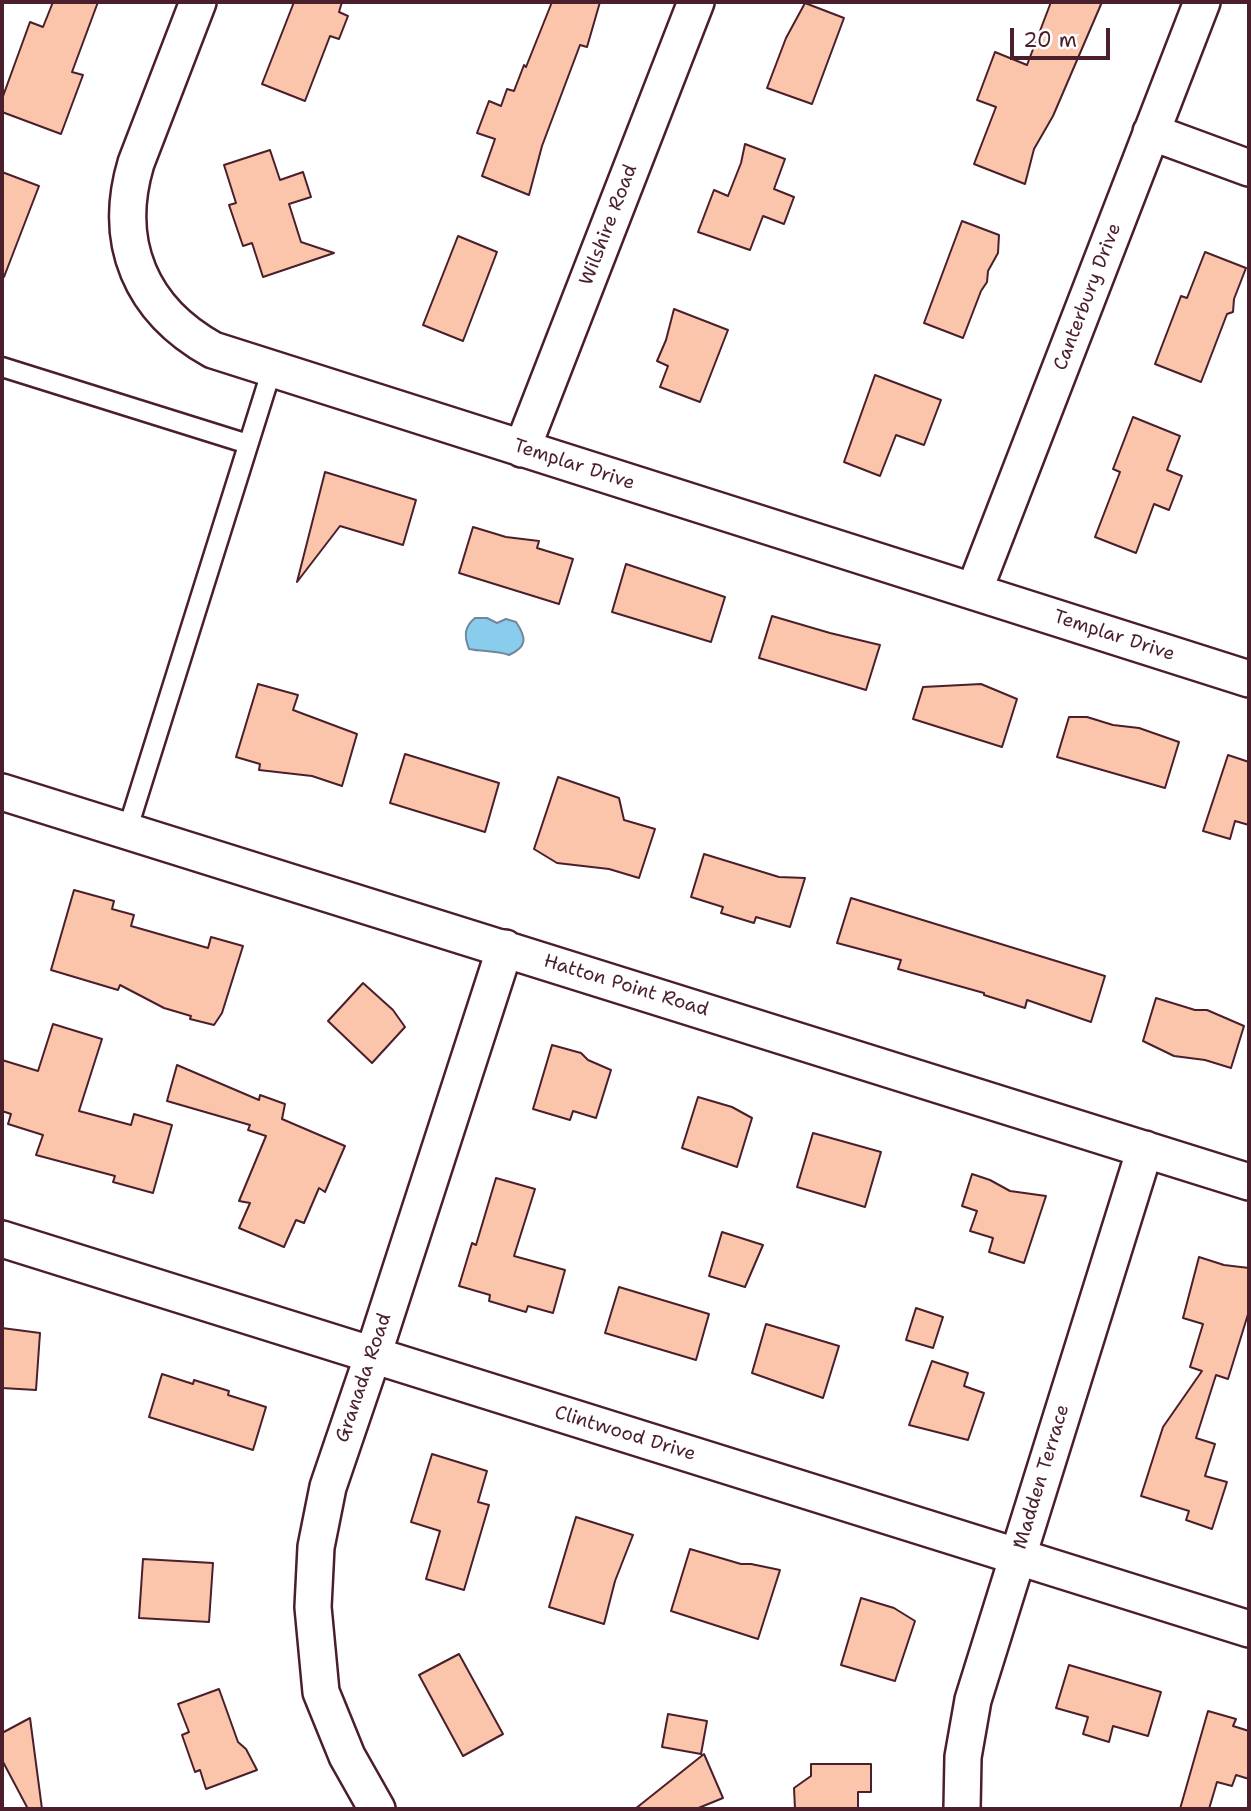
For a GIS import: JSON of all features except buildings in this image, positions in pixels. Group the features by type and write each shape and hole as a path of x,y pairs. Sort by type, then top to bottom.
{"street":[{"name":"Templar Drive","path":"198,2 130,182 127,216 130,249 142,281 160,309 190,337 213,350 272,369 1249,678"},
{"name":"Wilshire Road","path":"522,449 696,2"},
{"name":"Canterbury Drive","path":"974,591 1202,2"},
{"path":"1152,132 1249,168"},
{"name":"Hatton Point Road","path":"2,792 1249,1182"},
{"name":"Granada Road","path":"377,1809 347,1756 321,1692 313,1607 316,1547 328,1487 505,948"},
{"name":"Madden Terrace","path":"962,1809 963,1756 973,1700 1145,1149"},
{"name":"Clintwood Drive","path":"2,1239 1249,1629"}],"lane":[{"path":"2,367 248,444"},
{"path":"127,831 272,369"}],"water":[{"path":"475,618 487,618 497,623 506,619 516,622 522,633 522,645 509,655 469,649 466,632"}]}
